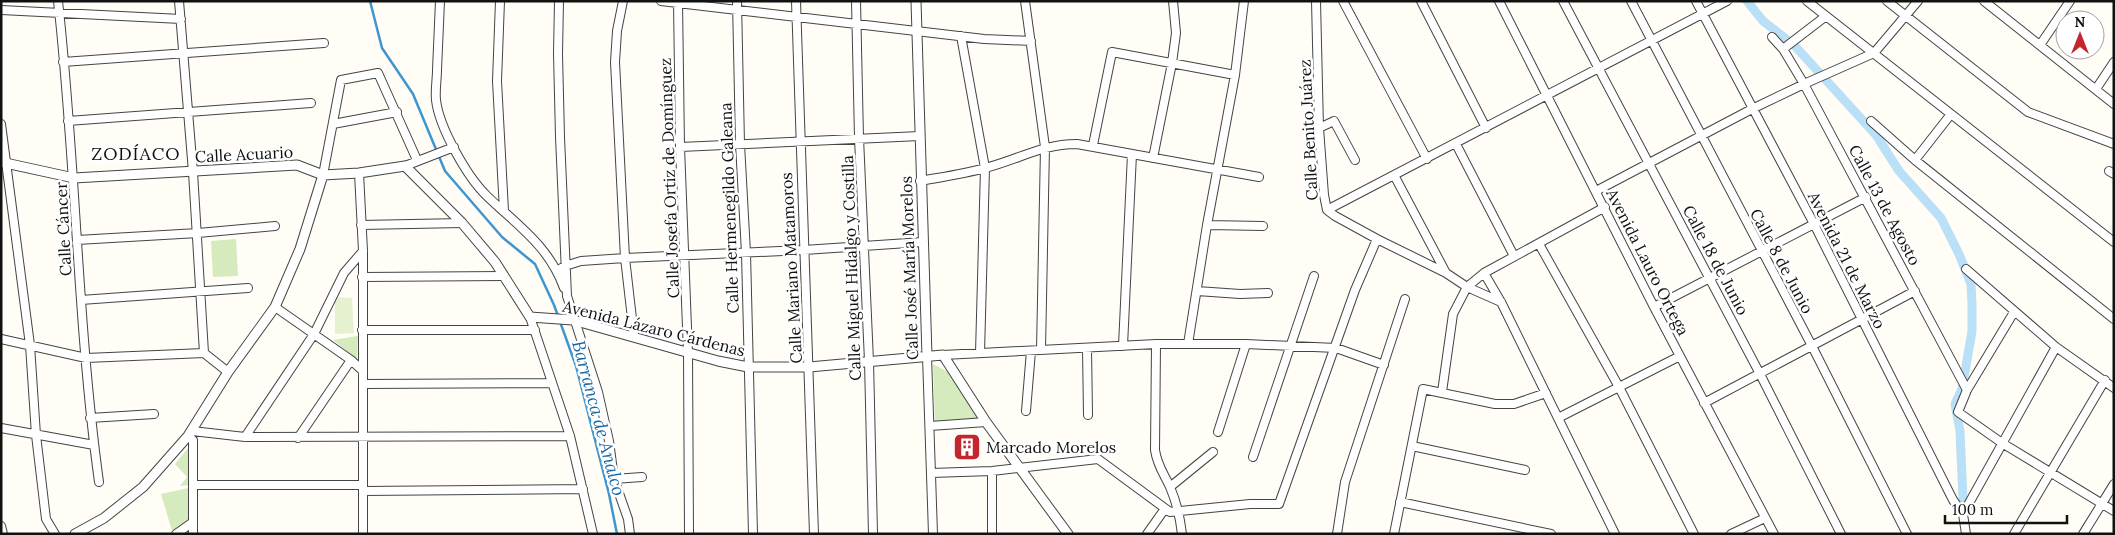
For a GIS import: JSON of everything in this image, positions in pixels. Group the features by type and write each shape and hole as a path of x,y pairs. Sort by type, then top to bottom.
{"street":[{"name":"Calle Cáncer","path":"58,1 74,178 90,418 99,482"},
{"path":"179,1 198,233 204,353"},
{"path":"440,1 436,98 439,115 451,148 485,195 531,236 546,252 558,270 566,296 570,319 598,392 609,442 614,479 628,519 630,534"},
{"path":"500,1 497,81 504,211"},
{"path":"559,1 559,128 566,296"},
{"path":"614,1 623,2 617,30 615,62 624,258 634,336"},
{"path":"661,1 984,39 1031,41"},
{"name":"Calle Hermenegildo Galeana","path":"736,1 740,144 746,253 753,534"},
{"name":"Calle Mariano Matamoros","path":"796,1 799,141 814,534"},
{"name":"Calle Miguel Hidalgo y Costilla","path":"856,1 859,138 869,361 873,534"},
{"name":"Calle José María Morelos","path":"916,1 920,181 933,534"},
{"path":"1025,1 1045,147 1040,350"},
{"path":"1153,158 1176,33 1173,1"},
{"path":"1188,344 1206,224 1235,75 1244,1"},
{"name":"Calle Benito Juárez","path":"1316,1 1319,128 1327,210 1377,239 1446,273 1467,287 1501,302"},
{"path":"1343,1 1427,159"},
{"path":"1421,1 1486,128"},
{"name":"Avenida Lauro Ortega","path":"1498,1 1545,96 1605,207 1654,307 1774,534"},
{"name":"Calle 18 de Junio","path":"1563,1 1710,278 1841,534"},
{"name":"Calle 8 de Junio","path":"1631,1 1700,136 1812,346 1907,534"},
{"name":"Avenida 21 de Marzo","path":"1696,1 1814,224 1952,500 1963,514 1966,534"},
{"path":"1327,210 1727,1"},
{"path":"1807,1 2114,242"},
{"path":"1887,1 2028,112 2114,144"},
{"path":"1596,190 1752,109 1820,76 1874,53 1918,1"},
{"path":"2040,45 2070,1"},
{"name":"Calle Josefa Ortiz de Domínguez","path":"678,2 680,147 688,352 689,534"},
{"path":"1990,3 2114,104"},
{"path":"1,10 181,20"},
{"path":"1783,49 1826,16"},
{"path":"961,36 985,168 980,353"},
{"name":"Calle 13 de Agosto","path":"1772,37 1783,49 1804,84 1966,387"},
{"path":"63,62 324,43"},
{"path":"1092,145 1112,52 1235,75"},
{"path":"2096,90 2114,62"},
{"path":"75,534 104,518 143,487 190,434 228,372 275,307 300,249 323,175 340,80 378,73 417,160"},
{"path":"68,121 311,104"},
{"path":"333,124 397,112"},
{"path":"1914,160 1951,114"},
{"path":"1319,128 1334,121 1355,160"},
{"path":"1871,121 1914,160 2114,319"},
{"path":"1,124 4,163 30,345 36,435 46,519 55,534"},
{"path":"680,147 920,136"},
{"path":"920,181 985,168 1059,144 1092,145 1259,177"},
{"path":"1456,144 1514,256"},
{"name":"Calle Acuario","path":"4,163 74,178 297,165 323,175 359,173 405,166 451,148"},
{"path":"1123,346 1132,154"},
{"path":"405,166 462,223 504,276 532,317 570,436 593,534"},
{"path":"359,173 362,224 363,534"},
{"path":"1394,175 1446,273"},
{"path":"1654,307 1866,197"},
{"path":"1442,392 1452,314 1467,287 1484,273 1605,207"},
{"path":"362,224 462,223"},
{"path":"1206,224 1263,226"},
{"path":"77,240 198,233 275,226"},
{"path":"930,473 1020,469 1098,459 1164,510 1175,513 1250,504 1279,504 1336,348 1355,290 1377,239"},
{"path":"558,270 581,261 923,242"},
{"path":"1539,244 1619,387 1694,534"},
{"path":"245,437 314,334 344,273 362,251"},
{"path":"1966,269 2056,347 2114,388"},
{"path":"1484,273 1501,302 1615,534"},
{"path":"362,277 504,276"},
{"path":"1253,457 1314,276"},
{"path":"82,300 248,288"},
{"path":"1197,291 1240,294 1268,293"},
{"path":"1704,403 1915,291"},
{"path":"1337,534 1345,482 1405,299"},
{"path":"275,307 351,360 363,371"},
{"path":"2014,312 1966,387 1958,412 2002,442 2114,511"},
{"name":"Avenida Lázaro Cárdenas","path":"532,317 570,319 748,367 809,367 943,355"},
{"path":"362,330 535,330"},
{"path":"1,340 86,358 204,353 228,372"},
{"path":"1156,344 1155,450 1157,464 1170,487 1179,512 1182,534"},
{"path":"1068,534 986,422 943,355 1156,344 1246,344 1336,348 1384,365"},
{"path":"1218,432 1246,344"},
{"path":"1963,514 2056,347"},
{"path":"1087,348 1088,415"},
{"path":"1026,411 1030,350"},
{"path":"1558,418 1680,356"},
{"path":"298,438 351,360"},
{"path":"2014,534 2105,380"},
{"path":"363,384 552,383"},
{"path":"1394,534 1423,389 1495,404 1514,404 1546,393"},
{"path":"90,418 154,414"},
{"path":"930,426 986,422"},
{"path":"1,428 94,445"},
{"path":"190,434 298,438 570,436"},
{"path":"190,434 192,440 193,534"},
{"path":"1412,446 1525,470"},
{"path":"1170,487 1213,452"},
{"path":"992,471 992,534"},
{"path":"614,479 642,477"},
{"path":"2083,534 2114,484"},
{"path":"193,485 583,490"},
{"path":"1400,502 1550,534"},
{"path":"1147,534 1164,510"},
{"path":"1731,534 1765,518"},
{"path":"176,534 193,522"},
{"path":"1,526 3,534"}],"green space":[{"path":"236,239 238,276 213,277 211,241"},
{"path":"335,297 352,298 354,333 335,334"},
{"path":"357,336 357,359 333,340"},
{"path":"933,364 950,373 978,419 935,422"},
{"path":"188,448 191,485 180,486 187,477 175,464"},
{"path":"193,487 193,534 173,534 161,494"}],"waterway":[{"name":"Barranca de Analco","path":"370,1 382,48 413,94 445,171 502,237 535,264 554,305 576,366 609,494 617,534"},
{"path":"1747,1 1763,21 1794,45 1876,135 1899,171 1941,218 1959,254 1971,284 1972,304 1972,331 1962,389 1955,404 1960,431 1963,499"}],"place":[{"name":"Marcado Morelos","path":"967,447"}],"district":[{"name":"ZODÍACO","path":"136,153"}]}
